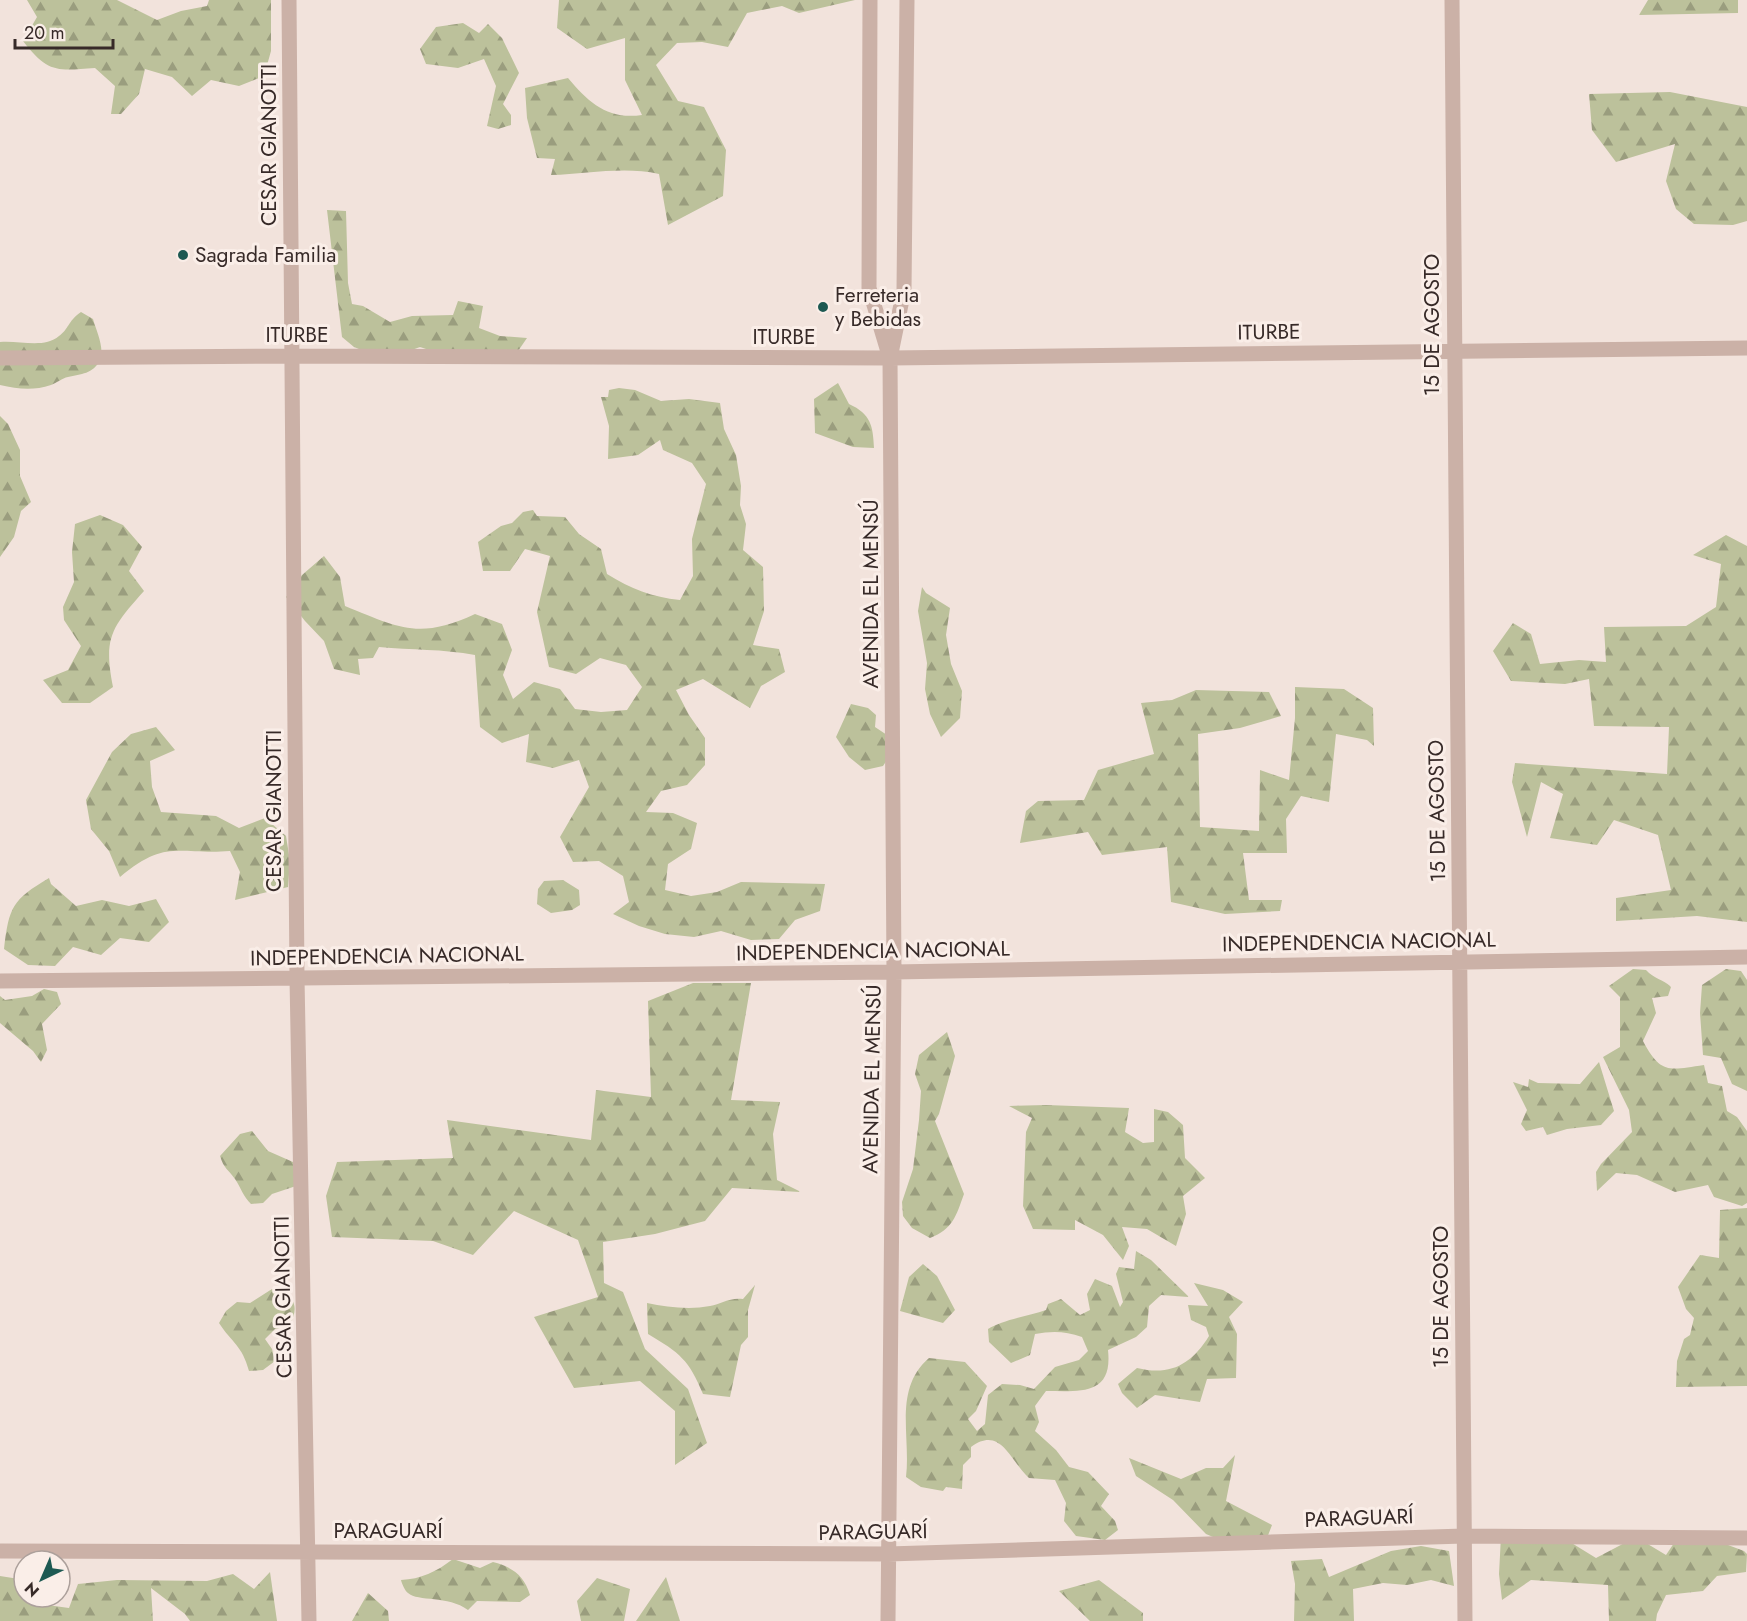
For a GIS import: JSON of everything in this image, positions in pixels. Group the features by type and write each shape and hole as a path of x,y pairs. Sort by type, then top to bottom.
{"street":[{"name":"CESAR GIANOTTI","path":"289,0 297,978 310,1552 309,1621"},
{"name":"AVENIDA EL MENSÚ","path":"870,0 869,288 890,358"},
{"name":"AVENIDA EL MENSÚ","path":"888,1621 894,972 890,358 904,290 907,0"},
{"name":"15 DE AGOSTO","path":"1452,0 1453,351 1465,1621"},
{"name":"ITURBE","path":"0,358 292,356 890,358 1747,348"},
{"name":"INDEPENDENCIA NACIONAL","path":"0,981 894,972 1747,957"},
{"name":"PARAGUARÍ","path":"0,1551 888,1554 1464,1536 1747,1538"}],"green space":[{"path":"27,0 117,0 157,20 181,11 207,6 209,0 271,0 271,51 264,76 239,86 211,80 192,96 172,77 145,69 139,94 121,114 111,114 115,86 95,68 71,70 54,68 39,59 23,41 37,17"},
{"path":"559,0 855,0 799,13 782,6 747,13 728,47 702,42 677,43 656,65 678,101 704,107 726,150 723,196 668,225 659,174 619,171 551,175 555,159 537,158 527,118 525,88 568,78 600,108 619,115 642,115 625,80 625,38 587,49 557,28"},
{"path":"1648,0 1738,0 1738,13 1639,15"},
{"path":"463,23 479,33 488,24 502,38 519,73 503,104 511,115 511,125 498,129 487,126 496,86 484,59 458,68 426,64 420,49 436,27"},
{"path":"1670,92 1747,107 1747,221 1733,225 1694,224 1676,209 1666,181 1675,144 1616,162 1592,130 1589,94"},
{"path":"327,210 346,211 348,283 352,304 363,306 390,322 412,316 453,315 458,301 483,306 479,328 500,336 527,338 516,354 447,356 420,347 401,354 376,356 354,347 342,337"},
{"path":"81,312 93,319 101,345 100,360 94,368 86,373 38,388 0,385 0,342 39,343 53,340"},
{"path":"838,383 849,404 862,412 869,422 873,433 874,448 853,447 815,433 814,399"},
{"path":"619,388 635,390 661,401 689,399 720,403 724,429 736,455 741,486 740,505 746,524 743,550 763,567 764,611 753,645 779,649 785,672 761,686 750,708 703,679 676,690 689,715 705,738 705,765 687,785 661,791 646,812 673,813 697,823 691,849 668,864 665,890 691,896 717,892 741,882 825,884 820,911 795,920 779,939 751,940 721,931 694,937 665,934 639,926 613,914 629,902 623,876 599,861 573,862 560,837 589,787 579,760 553,768 526,762 529,734 502,743 480,727 475,655 379,647 373,658 358,659 360,675 334,669 324,641 286,597 302,575 324,556 340,577 345,606 380,620 409,628 423,629 439,627 475,614 502,624 512,650 503,675 513,699 534,682 560,689 575,709 601,712 627,710 642,687 626,665 600,658 576,674 549,667 537,612 550,556 525,549 510,571 483,571 478,542 501,526 512,523 523,512 533,510 537,516 565,517 579,534 601,549 607,574 642,592 680,600 693,576 692,539 706,484 692,463 663,450 660,440 638,455 608,459 609,426 601,397 608,397 609,390"},
{"path":"0,416 8,424 20,450 20,476 31,502 21,511 14,537 0,557"},
{"path":"100,515 123,525 142,547 129,571 144,591 124,614 113,634 109,656 113,687 90,703 62,703 43,680 68,670 81,646 64,620 63,607 74,582 72,552 75,524"},
{"path":"1726,535 1747,546 1747,922 1697,916 1616,921 1616,898 1671,890 1658,835 1614,820 1597,845 1550,838 1563,794 1541,782 1527,837 1512,782 1515,763 1667,774 1669,727 1594,726 1589,679 1565,684 1511,681 1493,651 1513,623 1531,634 1540,664 1579,660 1606,662 1604,627 1686,626 1716,607 1721,564 1693,555"},
{"path":"922,587 926,593 950,608 946,635 951,664 962,691 960,718 941,737 930,714 925,689 927,663 918,611"},
{"path":"1295,687 1344,689 1373,708 1374,746 1367,740 1336,734 1329,802 1301,796 1286,819 1287,853 1243,853 1249,900 1282,900 1280,911 1225,914 1171,902 1167,847 1102,855 1088,832 1020,843 1026,811 1038,801 1084,800 1098,770 1154,754 1141,703 1172,700 1196,690 1269,692 1281,716 1240,728 1198,734 1200,827 1259,831 1260,770 1289,780 1295,718"},
{"path":"851,704 868,708 876,715 875,727 893,739 893,751 883,766 865,770 849,757 836,737"},
{"path":"156,727 175,750 150,761 152,787 161,812 216,816 239,828 265,818 286,836 290,861 288,887 235,900 240,872 230,851 161,853 149,857 120,877 109,851 91,829 86,800 112,752 131,734"},
{"path":"49,878 51,884 76,906 102,900 129,906 156,899 169,922 149,942 120,938 101,955 73,947 55,966 28,965 4,949 8,923 20,899"},
{"path":"563,880 579,890 580,905 572,910 551,913 537,904 538,889 544,881"},
{"path":"1633,969 1646,970 1671,987 1668,996 1652,998 1656,1013 1643,1041 1649,1052 1655,1060 1667,1068 1704,1065 1708,1083 1722,1086 1727,1111 1737,1117 1747,1131 1747,1203 1742,1206 1714,1197 1708,1185 1675,1192 1637,1175 1616,1173 1597,1191 1596,1172 1632,1132 1629,1110 1603,1057 1620,1047 1620,997 1609,986"},
{"path":"1726,969 1741,971 1747,980 1747,1091 1732,1084 1721,1058 1703,1055 1700,1013 1702,985"},
{"path":"693,983 751,983 731,1100 780,1102 773,1134 777,1180 801,1192 732,1188 705,1221 655,1234 603,1242 604,1283 623,1292 645,1349 688,1389 707,1443 675,1465 675,1411 640,1381 574,1388 534,1317 598,1297 578,1240 514,1211 473,1255 433,1241 332,1237 326,1196 337,1162 453,1158 447,1120 591,1140 596,1090 651,1097 648,1001"},
{"path":"44,989 57,992 61,1004 42,1024 47,1050 41,1062 33,1051 0,1023 0,996 5,1000 32,996"},
{"path":"947,1032 955,1056 935,1121 964,1194 953,1221 944,1230 930,1238 912,1228 903,1216 902,1202 913,1169 919,1120 921,1091 915,1074 919,1055"},
{"path":"1599,1062 1614,1111 1601,1125 1567,1129 1547,1135 1543,1127 1526,1131 1521,1124 1527,1110 1513,1082 1528,1087 1529,1079 1538,1083 1580,1084"},
{"path":"1009,1106 1129,1108 1125,1132 1143,1143 1154,1142 1154,1109 1168,1112 1183,1125 1185,1158 1205,1178 1183,1196 1186,1214 1176,1246 1147,1229 1122,1227 1129,1246 1123,1260 1103,1235 1075,1220 1075,1230 1033,1229 1023,1206 1026,1132 1032,1118"},
{"path":"252,1131 268,1151 293,1162 301,1172 299,1185 272,1194 263,1203 251,1204 220,1156 240,1134"},
{"path":"1747,1208 1747,1386 1676,1387 1677,1361 1684,1339 1690,1335 1694,1318 1686,1309 1678,1287 1700,1255 1719,1258 1720,1210"},
{"path":"1136,1251 1151,1260 1189,1297 1161,1295 1149,1306 1147,1327 1136,1337 1108,1350 1108,1365 1100,1383 1082,1390 1046,1391 1035,1406 1039,1422 1035,1431 1056,1450 1069,1467 1088,1472 1109,1494 1101,1506 1115,1521 1118,1530 1105,1540 1076,1536 1064,1521 1066,1503 1055,1480 1029,1478 1004,1448 990,1440 981,1441 971,1447 971,1457 963,1465 962,1489 946,1487 943,1491 921,1487 906,1477 907,1398 918,1370 929,1358 965,1362 987,1386 976,1411 968,1419 977,1431 985,1424 988,1395 1002,1384 1034,1389 1055,1367 1079,1360 1088,1351 1082,1337 1064,1333 1041,1333 1035,1334 1030,1355 1011,1363 989,1342 988,1329 1046,1310 1048,1304 1061,1299 1080,1315 1090,1310 1087,1294 1095,1279 1112,1286 1120,1307 1123,1302 1116,1274 1119,1267 1134,1269"},
{"path":"923,1264 937,1276 955,1310 943,1323 900,1311 909,1277"},
{"path":"1194,1283 1223,1290 1243,1302 1229,1317 1237,1334 1236,1378 1207,1379 1200,1402 1155,1395 1137,1408 1122,1393 1118,1384 1137,1368 1160,1370 1179,1366 1195,1354 1209,1336 1206,1327 1191,1320 1188,1305 1208,1306"},
{"path":"755,1285 748,1310 748,1337 741,1345 730,1397 703,1394 693,1373 682,1358 648,1334 647,1303 678,1308 710,1306 743,1299"},
{"path":"272,1289 286,1291 294,1304 293,1316 289,1326 275,1329 265,1339 272,1349 275,1361 263,1370 249,1371 240,1350 219,1323 226,1311 237,1302 250,1303"},
{"path":"1235,1455 1226,1501 1272,1525 1267,1538 1239,1548 1206,1534 1173,1500 1136,1476 1129,1458 1181,1479 1206,1468 1223,1468"},
{"path":"1501,1536 1531,1544 1570,1542 1596,1558 1636,1537 1666,1555 1678,1537 1720,1542 1747,1554 1746,1572 1717,1576 1703,1591 1666,1595 1656,1621 1609,1621 1608,1585 1531,1580 1502,1600 1499,1574"},
{"path":"1421,1546 1449,1551 1454,1586 1431,1580 1407,1585 1383,1583 1353,1589 1354,1621 1294,1621 1295,1584 1291,1561 1322,1559 1329,1577 1391,1551"},
{"path":"453,1559 480,1568 493,1562 506,1566 521,1577 530,1595 520,1602 477,1601 468,1610 452,1602 413,1596 406,1591 401,1580 428,1574"},
{"path":"270,1572 277,1621 190,1621 185,1614 151,1588 153,1621 0,1621 0,1576 12,1578 12,1609 72,1609 72,1600 78,1584 117,1580 207,1581 233,1574 254,1589"},
{"path":"666,1577 680,1621 636,1621"},
{"path":"597,1578 630,1589 624,1621 581,1621 577,1601"},
{"path":"1099,1580 1143,1613 1143,1621 1090,1621 1059,1591"},
{"path":"368,1593 388,1611 389,1621 352,1621"}],"place":[{"name":"Sagrada Familia","path":"183,255"},
{"name":"Ferreteria y Bebidas","path":"823,307"}]}
